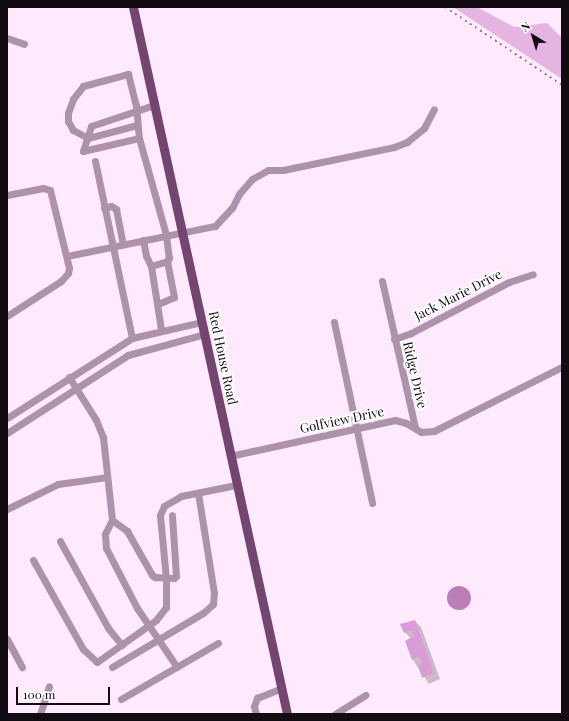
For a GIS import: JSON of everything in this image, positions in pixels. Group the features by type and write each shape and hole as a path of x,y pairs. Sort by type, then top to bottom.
{"main road":[{"name":"Red House Road","path":"133,7 287,714"}],"street":[{"path":"7,38 24,44"},
{"path":"137,125 88,138 73,130 68,121 68,113 73,99 83,86 128,74 136,105 138,138 166,235 170,258 168,261 174,297 158,304"},
{"path":"138,138 84,151 91,126 136,113 154,105"},
{"path":"67,256 182,231 196,231 215,226 232,208 239,194 252,179 268,170 283,170 381,151 407,142 424,128 434,109"},
{"path":"95,161 132,338"},
{"path":"7,195 43,188 50,190 69,268 66,277 7,316"},
{"path":"104,208 111,206 116,209 124,244"},
{"path":"143,240 146,256 151,266 161,329"},
{"path":"151,266 168,261"},
{"name":"Jack Marie Drive","path":"394,339 411,333 509,282 533,274"},
{"name":"Ridge Drive","path":"382,281 415,428"},
{"path":"7,432 132,338 161,329 202,322"},
{"path":"334,322 372,503"},
{"path":"7,418 72,382 135,352 205,334"},
{"name":"Golfview Drive","path":"230,456 395,420 421,432 434,431 562,367"},
{"path":"72,382 101,431 112,520 105,534 106,548 136,608 150,624 177,667"},
{"path":"7,509 58,484 107,477"},
{"path":"33,560 83,649 97,662 150,624 166,607 166,579 160,532 160,515 164,506 175,498 236,484"},
{"path":"112,667 203,613 213,604 214,593 198,493"},
{"path":"112,520 127,531 152,575 166,579 176,576 172,515"},
{"path":"160,532 174,531"},
{"path":"60,541 108,628 122,645"},
{"path":"7,639 22,667"},
{"path":"120,699 218,643"},
{"path":"40,714 49,686"},
{"path":"256,714 254,706 257,698 282,688"},
{"path":"335,714 365,695"}],"shaded area":[{"path":"453,7 477,7 514,27 547,23 562,38 562,79"},
{"path":"459,586 468,589 471,598 468,607 459,610 450,607 447,598 450,589"}],"building":[{"path":"415,620 434,673 422,678 418,666 422,664 419,656 412,660 405,641 414,636 412,630 404,633 400,624"}],"railway":[{"path":"445,7 562,85"}]}
